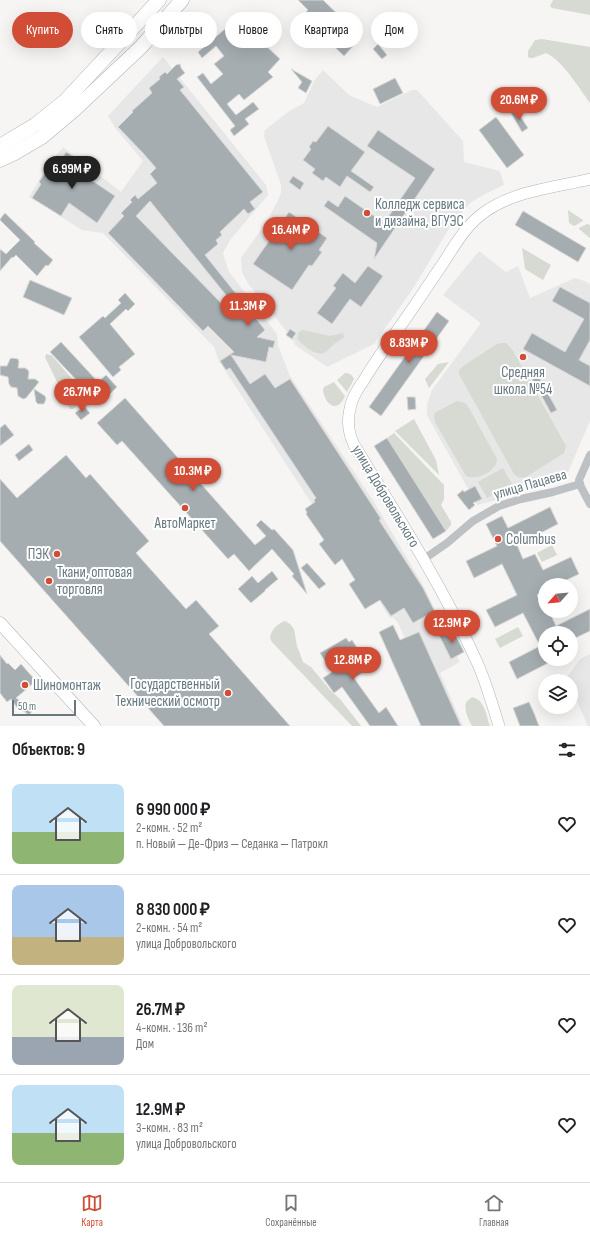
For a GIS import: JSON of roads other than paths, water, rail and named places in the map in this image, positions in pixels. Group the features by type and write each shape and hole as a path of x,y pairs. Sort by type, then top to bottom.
{"highway":[{"path":"0,146 35,125 65,101 159,0"},
{"path":"0,160 42,137 73,111 141,47 182,0"}],"main road":[{"name":"улица Добровольского","path":"499,726 477,662 463,632 424,559 354,445 348,428 348,414 352,400 378,357 468,227 486,211 514,197 554,186 590,179"},
{"path":"0,623 94,726"}],"street":[{"name":"улица Пацаева","path":"424,559 447,543 473,521 499,506 580,484 579,480 590,455"},
{"path":"580,484 590,504"}],"place":[{"name":"Колледж сервиса и дизайна, ВГУЭС","path":"367,213"},
{"name":"Средняя школа №54","path":"523,357"},
{"name":"АвтоМаркет","path":"185,508"},
{"name":"Columbus","path":"498,539"},
{"name":"ПЭК","path":"57,554"},
{"name":"Ткани, оптовая торговля","path":"49,581"},
{"name":"Шиномонтаж","path":"25,685"},
{"name":"Государственный Технический осмотр","path":"228,693"}]}
